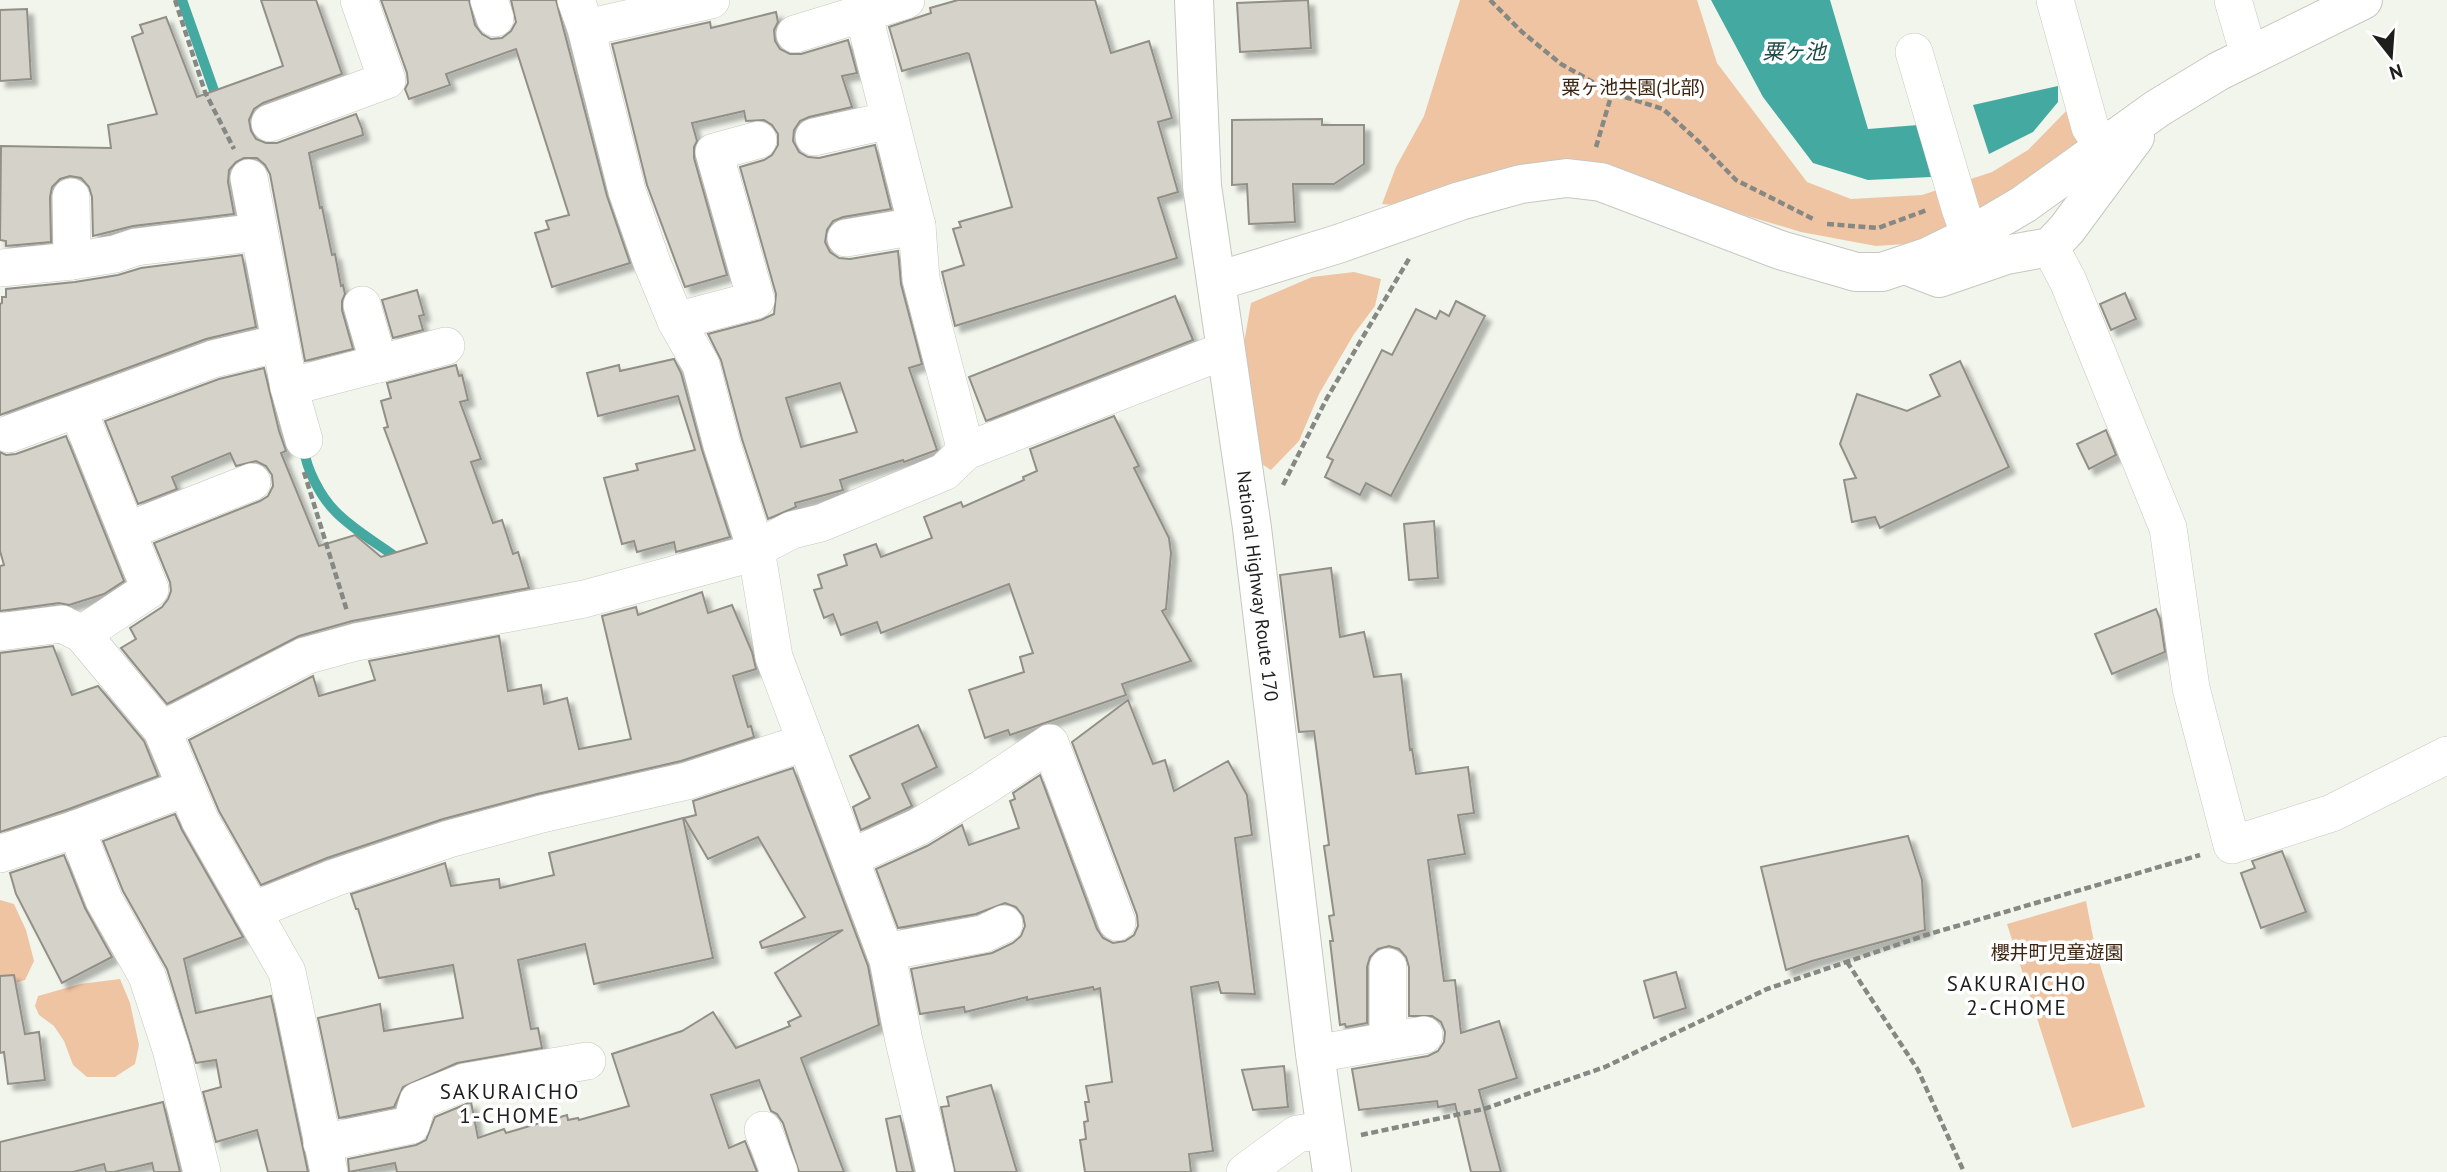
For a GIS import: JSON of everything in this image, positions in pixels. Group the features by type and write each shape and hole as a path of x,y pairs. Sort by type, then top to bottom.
{"main road":[{"name":"National Highway Route 170","path":"1194,0 1202,186 1252,528 1315,1054 1332,1172"},
{"path":"1216,278 1234,276 1338,244 1443,207 1521,184 1567,178 1592,179 1780,250 1826,264 1856,272 1882,272 1927,257 1970,236 2024,204 2096,136 2158,108 2247,46 2363,0"},
{"path":"1903,265 1939,278 2006,256 2050,247 2067,229 2158,108"}],"street":[{"path":"270,123 387,80 359,0"},
{"path":"710,0 581,14 627,191 676,321 701,365 722,445 756,549 774,657 885,952 935,1172"},
{"path":"794,34 906,0"},
{"path":"2055,0 2096,136"},
{"path":"2233,0 2247,46"},
{"path":"863,12 917,226 921,279 966,451"},
{"path":"1914,52 1970,236"},
{"path":"814,137 890,120"},
{"path":"676,321 756,300 715,152 758,140"},
{"path":"249,178 289,387 304,440"},
{"path":"71,197 72,261"},
{"path":"846,239 917,226"},
{"path":"0,268 72,261 115,254 136,247 259,233"},
{"path":"2050,247 2068,281 2168,528 2191,688 2232,845 2332,813 2447,755"},
{"path":"362,305 379,364"},
{"path":"9,434 213,359 280,343"},
{"path":"289,387 446,346"},
{"path":"162,730 305,656 356,642 584,599 742,556 792,530 821,523 944,472 966,451 1226,350"},
{"path":"78,410 150,589 82,634"},
{"path":"127,531 252,482"},
{"path":"0,632 62,624 82,634 162,730 200,820 287,972 326,1157 411,1125 418,1101 465,1082 587,1061"},
{"path":"252,911 334,878 449,839 542,814 687,781 806,742"},
{"path":"850,858 918,827 1050,743 1117,922"},
{"path":"0,854 185,788"},
{"path":"76,829 104,900 147,976 171,1049 202,1172"},
{"path":"885,952 983,934 1003,924"},
{"path":"1388,967 1388,1041"},
{"path":"1315,1054 1424,1035"},
{"path":"763,1130 779,1172"},
{"path":"1245,1172 1297,1134 1326,1130"}],"path":[{"path":"175,0 205,92 249,178"},
{"path":"1490,0 1522,32 1561,64 1612,93 1663,109 1736,180 1821,223 1878,228 1957,199"},
{"path":"1592,179 1598,139 1612,93"},
{"path":"1252,528 1272,507 1327,398 1416,247 1443,207"},
{"path":"304,440 297,448 356,642"},
{"path":"1326,1130 1352,1137 1484,1109 1605,1067 1767,989 1926,935 2232,845"},
{"path":"1847,962 1918,1070 1964,1172"}],"green space":[{"name":"粟ヶ池共園(北部)","path":"1460,0 1697,0 1717,63 1807,182 1851,199 1922,195 1992,172 2028,150 2069,108 2079,141 2051,167 1920,243 1876,246 1801,232 1641,184 1408,206 1382,204 1396,167 1424,116"},
{"path":"1354,272 1381,279 1375,306 1354,334 1319,394 1299,441 1271,470 1257,461 1243,348 1251,303 1312,277"},
{"path":"0,900 14,904 26,930 34,961 25,980 0,987"},
{"name":"櫻井町児童遊園","path":"2086,901 2096,952 2145,1107 2072,1128 2007,924"},
{"path":"120,979 130,1003 139,1045 135,1064 115,1077 87,1077 73,1065 64,1041 54,1026 39,1015 35,1006 38,996 80,984"}],"water":[{"name":"粟ヶ池","path":"1711,0 1830,0 1868,129 1918,125 1931,177 1868,180 1813,163 1763,97"},
{"path":"2058,86 2058,102 2033,132 1989,154 1973,105"}],"building":[{"path":"261,0 316,0 342,74 263,103 254,109 249,120 256,139 277,143 356,114 363,135 309,153 332,255 335,254 341,286 343,285 345,294 342,310 353,349 305,361 270,174 257,158 244,158 229,170 228,182 234,214 133,226 93,236 92,197 89,187 81,178 70,176 60,179 52,187 51,242 6,246 6,241 0,240 1,146 111,148 108,125 157,114 132,37 143,33 140,25 166,17 197,97 283,66"},
{"path":"381,0 469,0 475,25 482,34 491,39 502,38 511,31 516,22 511,0 556,0 607,196 630,263 552,287 535,233 549,229 546,221 569,215 516,49 446,74 450,85 409,99 405,89 408,83 407,73"},
{"path":"958,0 1095,0 1111,53 1149,41 1172,118 1158,122 1178,192 1158,198 1177,258 955,326 942,272 964,265 953,229 961,227 959,222 1012,207 969,54 902,71 889,27 931,13 930,8"},
{"path":"1308,0 1311,48 1240,52 1237,3"},
{"path":"27,9 31,79 0,81 0,10"},
{"path":"776,12 778,22 774,30 775,41 780,49 790,54 801,54 848,40 857,73 842,76 852,107 800,121 794,130 793,141 799,152 808,157 819,158 875,145 891,209 833,221 827,230 825,242 830,252 839,258 850,259 898,251 901,284 922,364 909,368 937,450 840,480 843,490 795,503 796,507 768,519 742,439 721,360 708,334 774,314 776,294 740,167 772,155 778,145 778,134 772,125 764,120 746,121 744,111 692,123 697,141 694,158 727,275 685,287 647,185 612,44 710,22 711,28","holes":["840,383 857,432 801,447 786,398"]},
{"path":"1322,119 1322,125 1364,125 1364,164 1334,184 1293,184 1295,222 1249,224 1247,184 1232,185 1232,120"},
{"path":"242,255 256,327 206,339 0,415 0,304 2,297 6,297 6,289 75,282 141,268"},
{"path":"417,290 424,315 419,316 423,330 393,338 382,300"},
{"path":"2125,293 2136,319 2111,330 2100,304"},
{"path":"1175,296 1193,340 986,421 969,377"},
{"path":"1456,301 1485,316 1391,496 1366,483 1360,495 1325,477 1333,460 1327,457 1382,350 1392,355 1416,309 1436,319 1440,311 1449,316"},
{"path":"674,359 681,373 730,537 676,552 674,542 637,552 634,541 622,544 604,478 638,470 636,464 695,450 678,396 598,416 587,373 619,365 620,371"},
{"path":"1960,361 2009,467 1880,528 1875,517 1852,522 1844,480 1856,478 1840,444 1857,394 1907,411 1940,396 1930,375"},
{"path":"456,365 459,376 462,375 468,400 460,402 481,459 471,462 493,523 502,520 513,554 518,552 529,588 352,621 299,636 167,704 121,648 136,639 130,628 162,607 171,591 154,543 260,501 268,496 273,486 272,475 266,466 256,461 236,466 230,453 172,477 177,489 138,504 105,421 219,379 264,368 286,451 281,453 319,546 355,535 381,557 427,543 384,428 388,427 381,401 391,398 387,383"},
{"path":"1114,416 1139,466 1134,468 1169,538 1171,553 1166,609 1162,611 1191,661 1122,684 1126,695 1010,735 1008,730 985,738 969,690 1024,672 1020,657 1033,653 1009,584 881,633 877,622 841,635 833,614 824,618 814,590 822,588 818,575 847,565 844,555 876,544 881,557 932,538 924,517 961,502 963,507 1024,480 1023,477 1037,471 1030,449"},
{"path":"2106,430 2116,455 2089,469 2077,444"},
{"path":"66,436 124,581 104,594 69,605 59,603 0,611 0,566 4,565 0,551 0,452 6,455 16,454"},
{"path":"1434,521 1438,578 1409,580 1404,524"},
{"path":"1331,568 1340,637 1364,632 1374,677 1401,674 1410,750 1412,749 1416,774 1468,767 1474,813 1458,815 1465,854 1428,860 1444,981 1455,980 1461,1033 1499,1021 1517,1078 1479,1090 1501,1172 1471,1172 1455,1104 1438,1107 1437,1101 1359,1110 1352,1069 1428,1056 1438,1051 1444,1042 1445,1032 1441,1022 1432,1016 1409,1016 1409,967 1406,957 1399,949 1389,946 1378,949 1370,957 1367,967 1367,1023 1346,1027 1345,1024 1340,1025 1330,941 1333,941 1329,916 1334,915 1324,846 1329,845 1314,731 1299,732 1280,575"},
{"path":"702,592 708,613 732,605 752,652 756,669 733,676 748,727 751,726 754,737 681,761 443,819 327,858 261,885 219,811 189,740 313,676 319,696 375,680 369,661 499,636 508,691 541,685 544,704 567,698 579,749 631,739 602,616 636,607 638,615"},
{"path":"2156,609 2165,652 2112,674 2095,634"},
{"path":"53,646 72,695 98,686 144,741 158,776 0,832 0,653"},
{"path":"1128,700 1153,764 1165,760 1174,791 1228,761 1247,795 1252,835 1235,838 1255,994 1221,993 1218,982 1191,987 1213,1151 1189,1154 1191,1172 1085,1172 1080,1140 1086,1139 1084,1122 1088,1121 1086,1086 1112,1082 1100,988 1094,990 1093,987 1027,1000 1027,997 965,1012 964,1007 920,1014 911,969 992,953 1021,936 1025,926 1023,916 1016,907 1005,903 976,914 898,928 876,869 927,846 962,825 969,845 1019,828 1010,801 1015,799 1013,793 1040,775 1097,929 1103,938 1113,943 1125,941 1134,935 1138,926 1137,915 1072,742"},
{"path":"918,725 937,767 902,784 912,806 861,830 853,807 870,798 850,756"},
{"path":"793,768 868,966 879,1025 801,1058 844,1172 799,1172 783,1123 777,1114 771,1111 759,1080 711,1095 729,1148 745,1141 757,1172 397,1172 395,1163 349,1172 348,1159 416,1145 426,1140 435,1117 471,1102 478,1138 504,1129 506,1133 567,1115 568,1120 579,1120 629,1106 612,1054 682,1031 713,1012 736,1048 790,1026 788,1022 801,1016 775,973 843,930 762,948 760,942 805,917 758,837 708,859 684,818 696,815 693,801"},
{"path":"175,814 243,937 184,959 196,1013 271,996 308,1172 268,1172 257,1130 216,1142 203,1092 221,1087 216,1060 196,1063 167,969 123,891 103,841"},
{"path":"683,818 713,958 594,984 585,944 518,960 531,1029 538,1028 542,1048 457,1063 403,1087 394,1107 339,1118 318,1018 380,1004 384,1031 463,1018 453,965 379,978 351,894 445,863 451,886 499,879 500,888 554,875 549,853"},
{"path":"1908,836 1922,880 1925,930 1786,970 1761,867"},
{"path":"2282,851 2306,912 2261,928 2241,873 2255,868 2252,861"},
{"path":"64,855 85,908 112,957 62,983 16,894 10,873"},
{"path":"1676,972 1686,1008 1654,1018 1644,981"},
{"path":"14,975 25,1034 39,1032 45,1080 8,1084 4,1052 0,1053 0,976"},
{"path":"1284,1066 1288,1107 1253,1110 1242,1070"},
{"path":"991,1085 1017,1172 955,1172 941,1107 949,1106 947,1097"},
{"path":"163,1102 180,1172 154,1172 152,1163 114,1172 106,1172 104,1164 73,1172 0,1172 0,1142"},
{"path":"900,1116 913,1172 897,1172 886,1119"}],"waterway":[{"path":"182,0 218,102"},
{"path":"304,449 311,473 329,505 342,518 400,560"}],"district":[{"name":"SAKURAICHO 2-CHOME","path":"2017,995"},
{"name":"SAKURAICHO 1-CHOME","path":"510,1103"}]}
